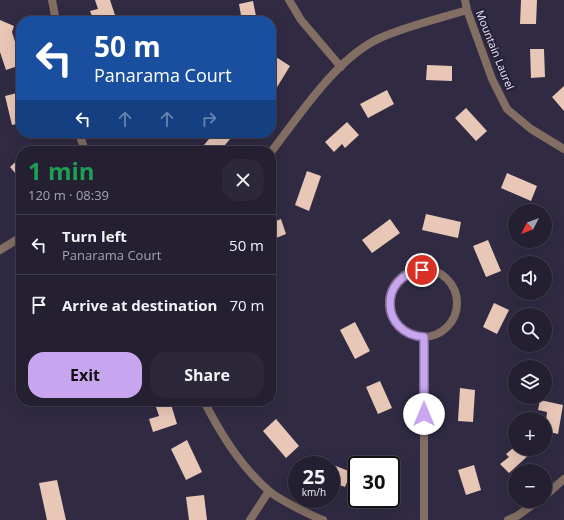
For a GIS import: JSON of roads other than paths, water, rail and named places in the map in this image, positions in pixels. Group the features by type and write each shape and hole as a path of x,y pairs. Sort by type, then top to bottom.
{"street":[{"path":"52,0 55,16"},
{"path":"289,0 301,20 341,67"},
{"name":"Mountain Laurel","path":"465,0 467,10 492,79 507,109 531,129 564,149"},
{"path":"276,146 319,91 341,67 361,49 380,38 467,10"},
{"path":"0,250 16,240"},
{"path":"422,270 435,272 446,279 454,290 457,302 454,316 448,327 437,334 424,337 411,335 400,328 392,317 389,304 392,291 398,280 409,273 422,270"},
{"path":"424,337 424,520"},
{"path":"206,406 215,424 228,444 269,491 323,520"},
{"path":"552,490 564,479"},
{"path":"250,520 269,491"},
{"path":"508,520 528,508"}]}
